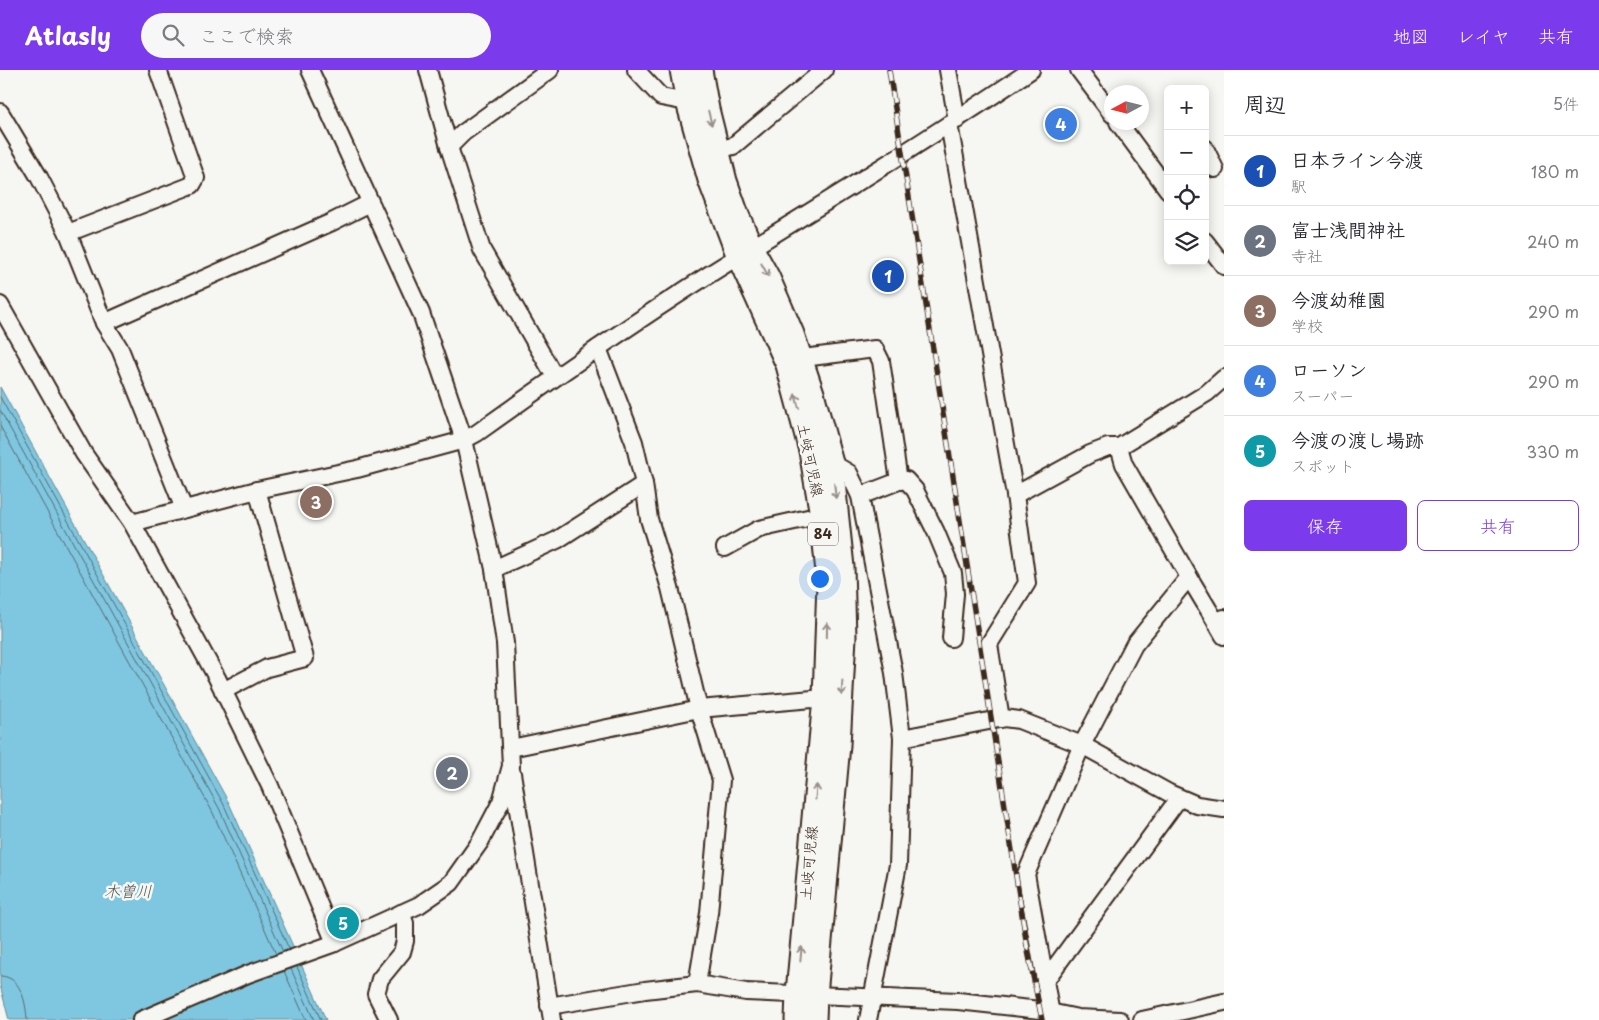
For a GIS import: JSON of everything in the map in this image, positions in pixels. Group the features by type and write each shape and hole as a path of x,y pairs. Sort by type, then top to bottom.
{"main road":[{"name":"土岐可児線","path":"681,70 687,102 709,180 745,253 787,365 810,451 821,515 828,582 824,698 806,994 815,1020"},
{"name":"土岐可児線","path":"701,70 708,109 718,150 738,215 745,253 768,276 793,334 814,393 832,463 842,567 845,637 839,745 806,994 796,1020"}],"street":[{"path":"68,234 192,185 196,178 158,70"},
{"path":"310,70 421,313 464,440 494,570 505,643 511,766 551,1013 646,990 697,984 746,992 958,1001 1020,1014 1040,1010 1051,1016 1120,1020"},
{"path":"428,70 449,147 482,250 555,377"},
{"path":"449,147 463,133 550,70"},
{"path":"636,70 661,97 687,102"},
{"path":"718,150 733,146 824,70"},
{"path":"948,70 953,122 1015,495 1027,583 989,644 1001,719"},
{"path":"132,523 257,490 357,469 464,440 477,433 598,348 953,122 1031,70"},
{"path":"1079,70 1104,103"},
{"path":"0,112 39,177 68,234 104,323 120,349 184,509"},
{"path":"1124,130 1164,185"},
{"path":"1209,156 1215,169"},
{"path":"104,323 332,222 370,202"},
{"path":"1209,246 1224,266"},
{"path":"0,305 84,454 132,523 217,678 270,786 335,943"},
{"path":"598,348 632,435 644,484 649,519 670,588 699,709 721,780 709,913 697,984"},
{"path":"803,362 811,357 875,349 881,361 899,481"},
{"path":"1015,495 1090,454 1108,447 1119,447 1207,393 1224,378"},
{"path":"1119,447 1124,464 1189,576 1221,625"},
{"path":"832,463 849,473 860,496 894,673 902,738 898,865 868,1020"},
{"path":"860,496 906,480 915,490 936,532 952,573 955,594 951,638"},
{"path":"494,570 556,540 644,484"},
{"path":"223,692 267,668 305,658 257,490"},
{"path":"724,548 759,529 821,515"},
{"path":"1051,1016 1026,874 1082,745 1134,645 1189,576"},
{"path":"511,748 699,709 824,698"},
{"path":"902,738 1001,719 1019,720 1082,745 1179,798 1197,805 1224,809"},
{"path":"141,1020 248,974 335,943 419,905 451,883 480,842 501,802 511,766"},
{"path":"1045,981 1179,798"},
{"path":"389,1020 376,994 380,979 404,947 405,923 401,913"},
{"path":"1142,1020 1183,1016 1224,1002"}],"water":[{"name":"木曽川","path":"0,387 229,803 326,1020 9,1020 0,985"}],"railway":[{"path":"889,70 1027,946 1042,1020"}],"place":[{"name":"ローソン","path":"1061,124"},
{"name":"日本ライン今渡","path":"888,276"},
{"name":"今渡幼稚園","path":"316,502"},
{"name":"富士浅間神社","path":"452,773"},
{"name":"今渡の渡し場跡","path":"343,923"}]}
